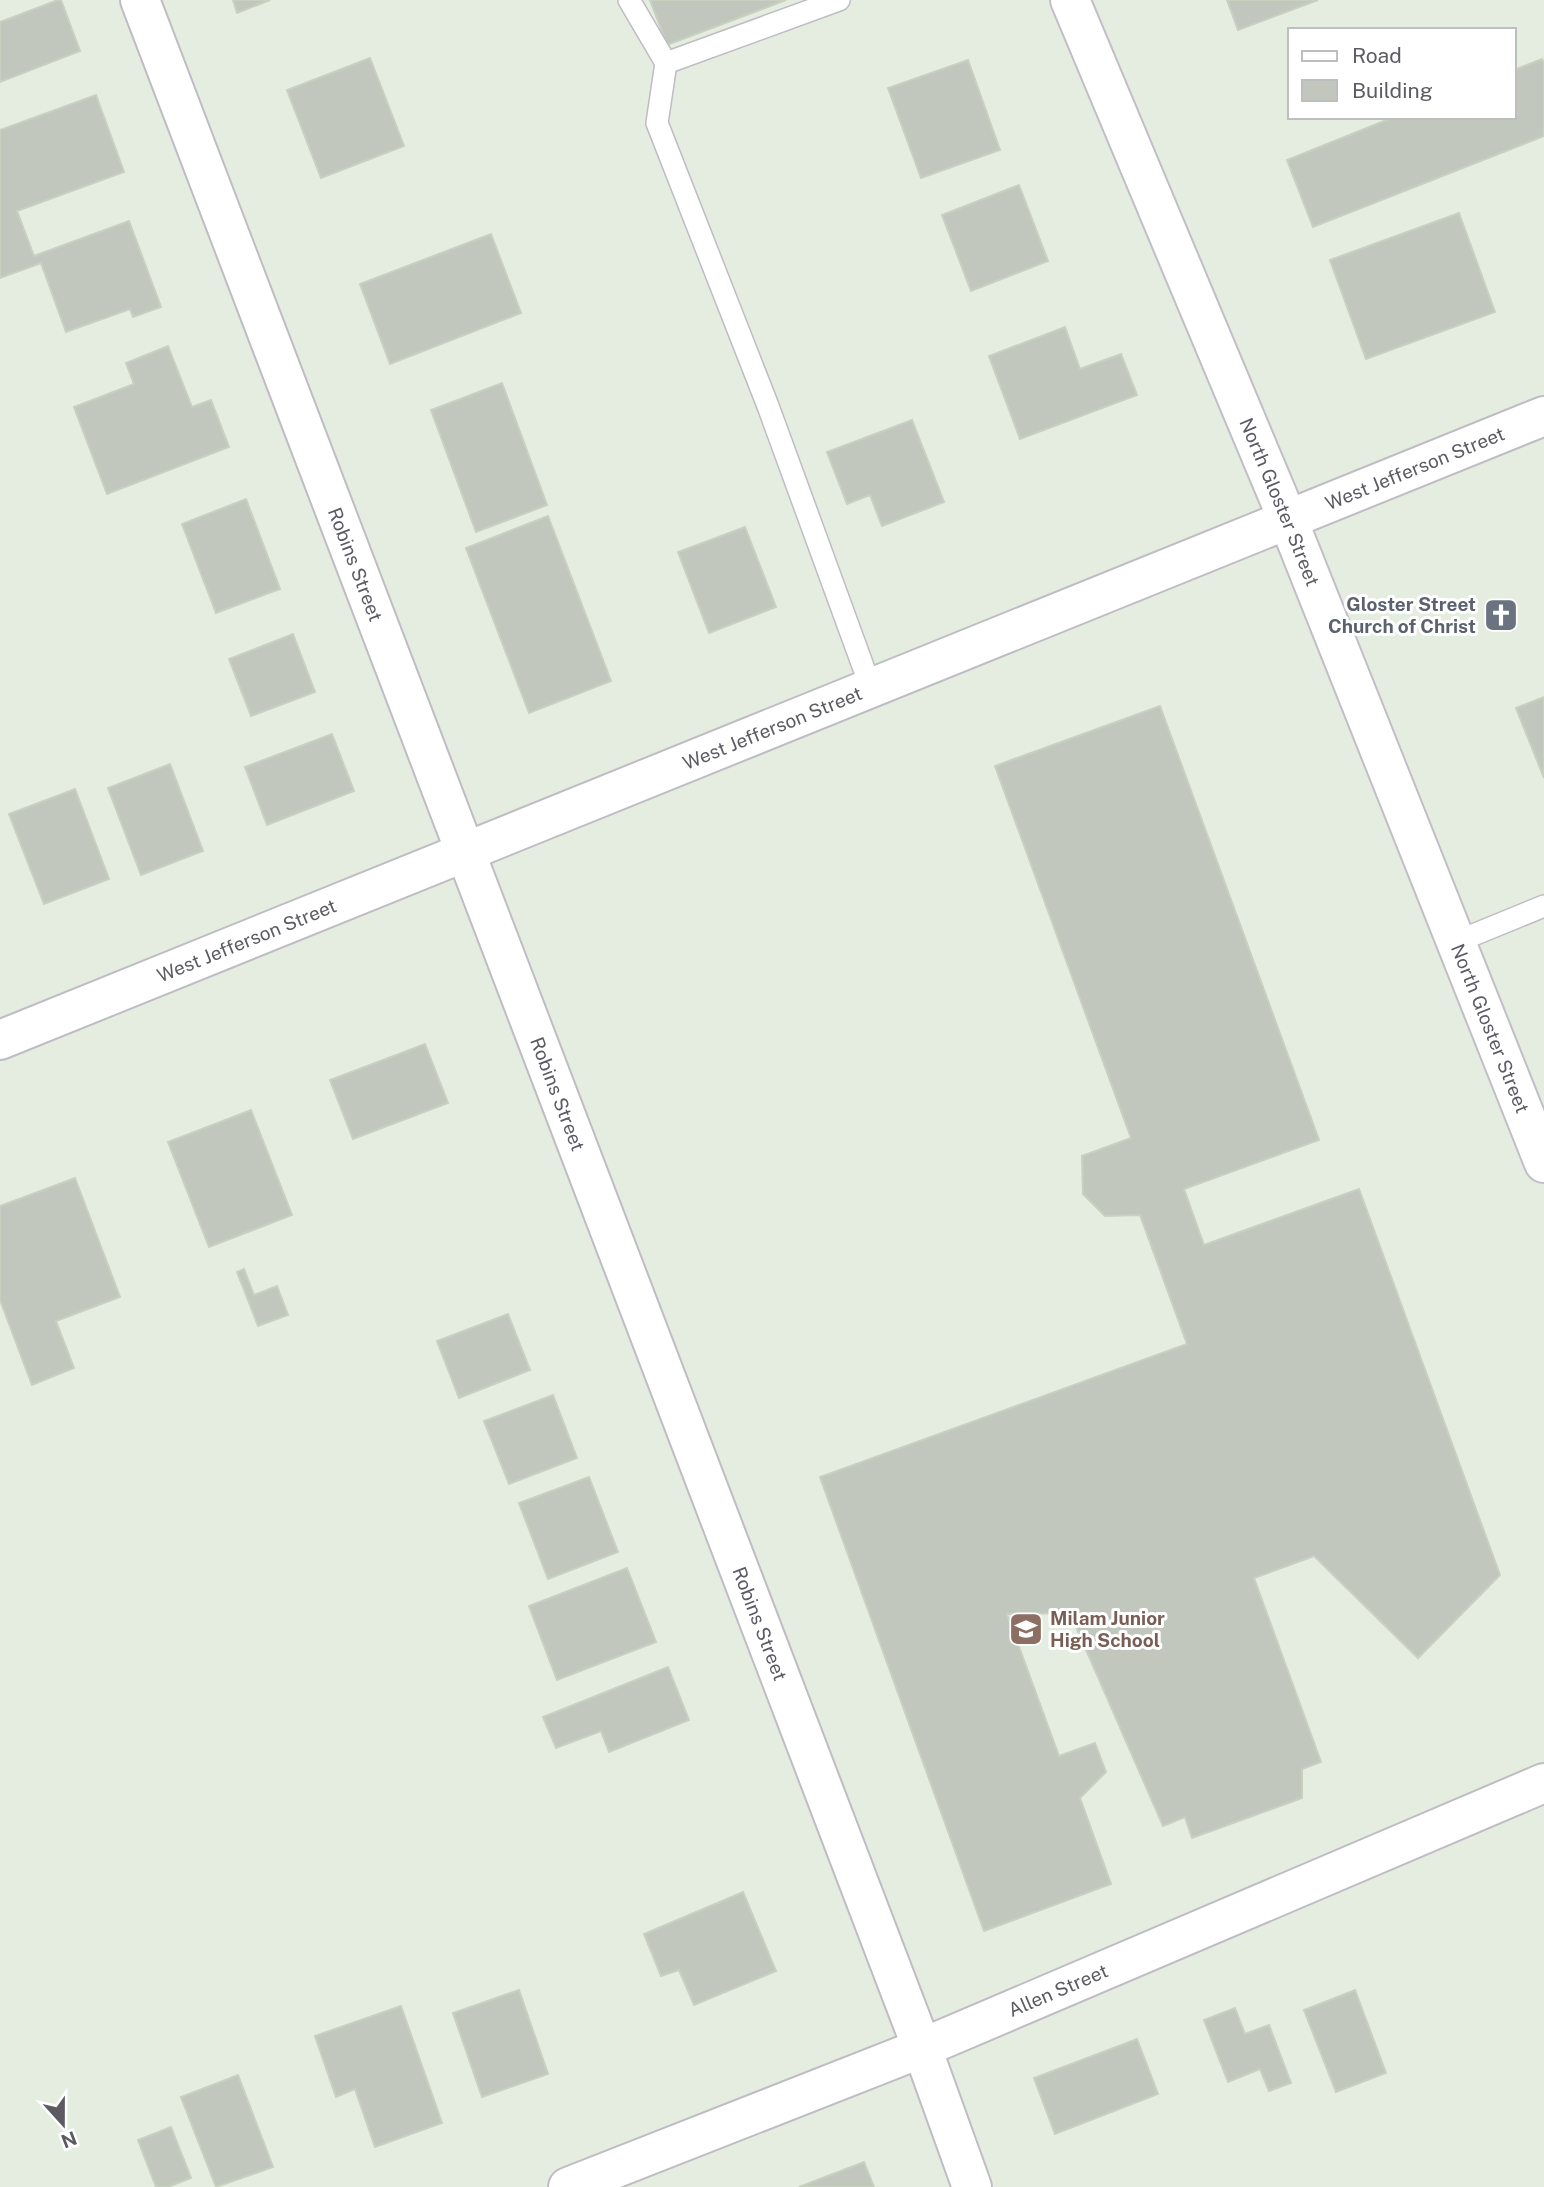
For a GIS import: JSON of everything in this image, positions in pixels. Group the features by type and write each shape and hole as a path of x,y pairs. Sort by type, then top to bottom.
{"street":[{"name":"Robins Street","path":"140,0 922,2048 972,2187"},
{"name":"North Gloster Street","path":"1070,0 1287,520 1544,1163"},
{"name":"West Jefferson Street","path":"0,1040 1544,416"},
{"name":"Allen Street","path":"568,2187 922,2048 1544,1783"}],"lane":[{"path":"629,0 666,63 657,123 768,406 871,688"},
{"path":"666,63 839,0"},
{"path":"1456,942 1544,906"}],"building":[{"path":"61,0 80,51 0,82 0,22"},
{"path":"233,0 270,0 237,13"},
{"path":"650,0 786,0 667,45"},
{"path":"1227,0 1318,0 1238,30"},
{"path":"370,58 404,146 321,178 287,90"},
{"path":"1542,59 1544,63 1544,136 1313,227 1287,160 1389,119 1516,119 1516,69"},
{"path":"968,60 1000,150 921,178 888,88"},
{"path":"96,95 124,172 17,211 34,256 129,221 161,307 133,317 130,309 66,332 41,263 0,278 0,130"},
{"path":"1019,185 1048,261 971,291 942,215"},
{"path":"1459,213 1495,312 1366,359 1330,260"},
{"path":"491,234 521,313 390,364 360,284"},
{"path":"1065,327 1080,369 1121,354 1137,395 1020,439 989,356"},
{"path":"168,346 192,407 211,400 229,447 107,494 74,407 134,384 126,363"},
{"path":"502,383 547,505 476,532 431,410"},
{"path":"912,420 944,502 882,526 870,495 847,504 827,452"},
{"path":"246,499 280,589 216,613 182,524"},
{"path":"548,516 611,681 529,713 466,548"},
{"path":"745,527 776,607 709,633 678,552"},
{"path":"293,634 315,692 251,716 229,659"},
{"path":"1544,697 1544,778 1516,708"},
{"path":"1160,706 1319,1140 1184,1189 1204,1245 1359,1189 1500,1575 1418,1658 1314,1556 1254,1578 1321,1762 1302,1769 1302,1798 1192,1838 1185,1817 1163,1826 1070,1613 1007,1614 1059,1756 1095,1743 1106,1772 1080,1798 1111,1884 984,1931 820,1477 1187,1344 1140,1215 1105,1216 1083,1194 1082,1156 1131,1138 995,766"},
{"path":"332,734 354,791 267,825 245,767"},
{"path":"170,764 203,851 141,875 108,788"},
{"path":"75,789 109,879 44,904 9,814"},
{"path":"425,1044 448,1103 353,1139 330,1080"},
{"path":"251,1110 292,1215 209,1247 168,1142"},
{"path":"75,1178 120,1297 56,1321 74,1368 32,1385 0,1300 0,1206"},
{"path":"244,1269 254,1295 277,1286 288,1315 258,1326 237,1272"},
{"path":"508,1314 530,1370 459,1398 437,1341"},
{"path":"553,1395 577,1458 509,1484 484,1421"},
{"path":"589,1477 618,1552 548,1579 519,1503"},
{"path":"627,1568 656,1642 557,1680 529,1606"},
{"path":"668,1667 689,1720 609,1752 601,1731 556,1748 543,1717"},
{"path":"743,1892 776,1971 694,2005 679,1970 661,1976 644,1934"},
{"path":"519,1990 548,2074 482,2097 453,2013"},
{"path":"1355,1990 1386,2073 1336,2092 1304,2010"},
{"path":"401,2006 442,2123 375,2147 355,2089 336,2097 315,2036"},
{"path":"1235,2008 1245,2034 1269,2025 1291,2083 1269,2091 1260,2069 1228,2082 1204,2020"},
{"path":"1137,2039 1158,2094 1055,2134 1034,2078"},
{"path":"238,2075 273,2167 216,2187 181,2097"},
{"path":"171,2127 191,2178 168,2187 156,2187 138,2140"},
{"path":"864,2162 874,2187 799,2187"}],"place":[{"name":"Gloster Street Church of Christ","path":"1501,615"},
{"name":"Milam Junior High School","path":"1026,1629"}]}
